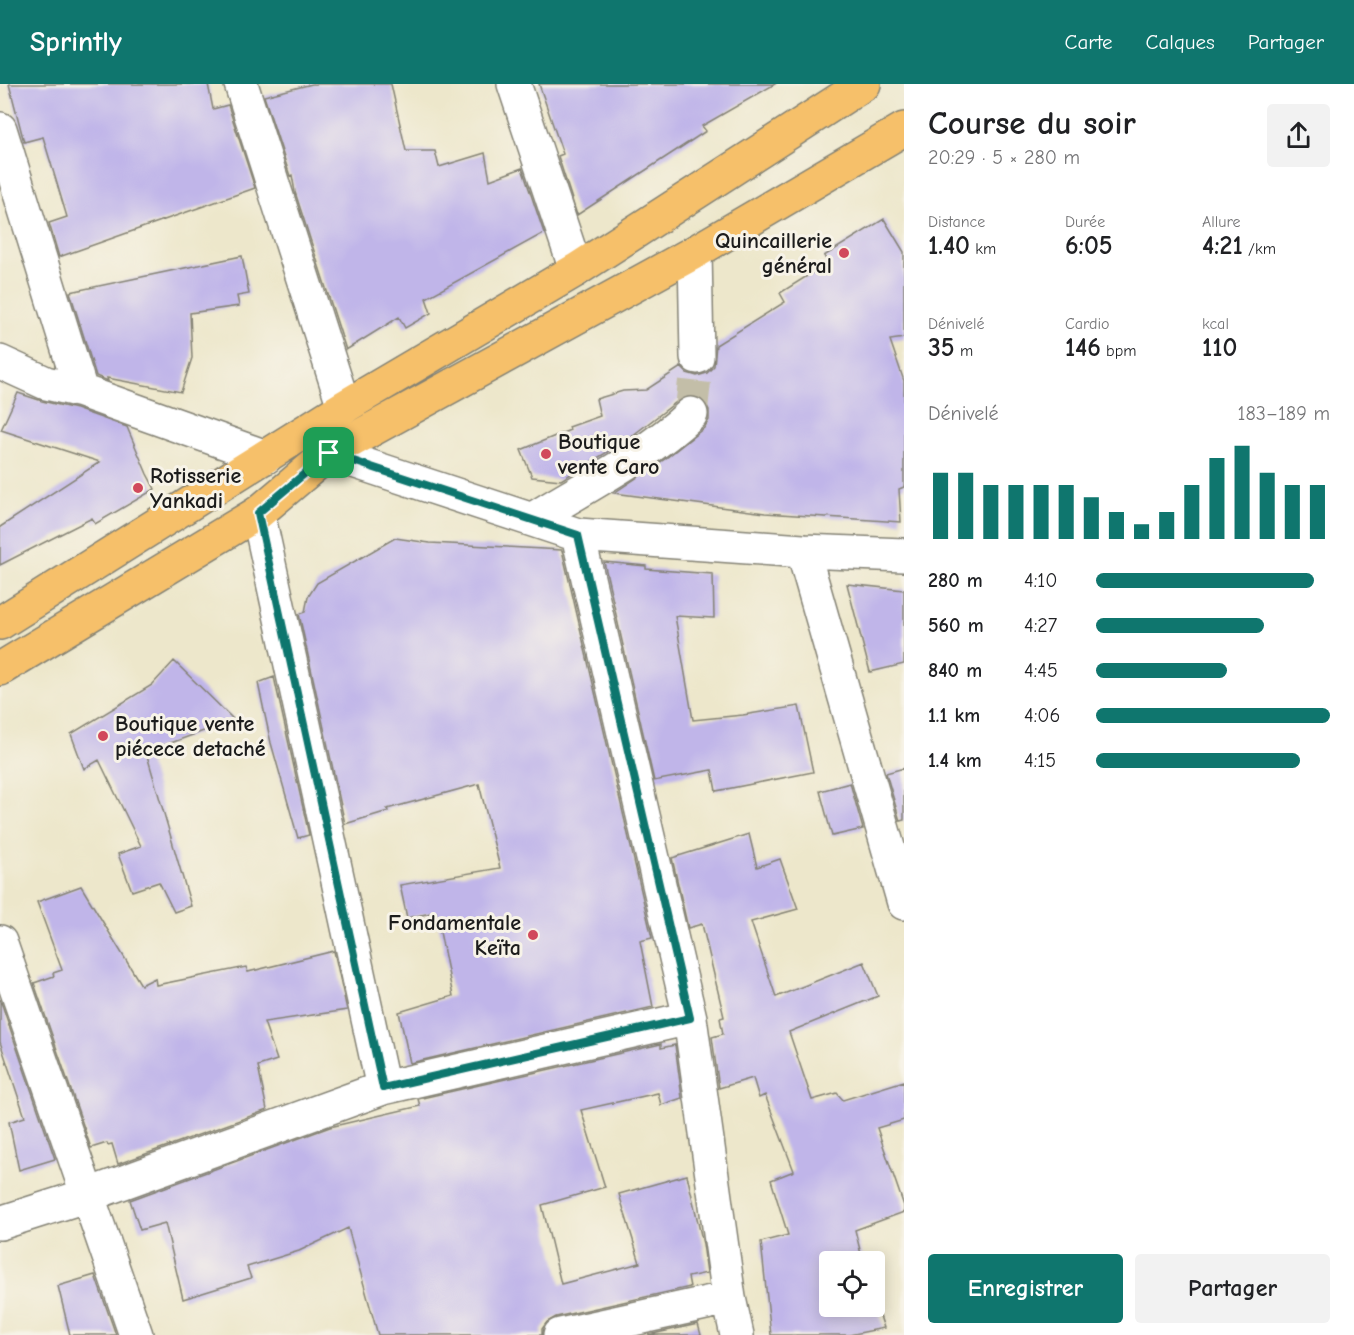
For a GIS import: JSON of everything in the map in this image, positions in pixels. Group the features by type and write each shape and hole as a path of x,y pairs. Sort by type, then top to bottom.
{"main road":[{"path":"0,623 344,407 576,270 864,84"},
{"path":"0,669 258,513 329,453 695,252 904,129"}],"street":[{"path":"241,84 344,407"},
{"path":"514,84 576,270"},
{"path":"0,129 81,391"},
{"path":"695,252 697,357"},
{"path":"0,362 46,383 81,391 266,457"},
{"path":"533,519 651,447 691,414"},
{"path":"329,453 578,535 803,551 904,555"},
{"path":"258,513 383,1088"},
{"path":"578,535 690,1018 729,1298 737,1335"},
{"path":"803,551 904,903"},
{"path":"0,942 136,1335"},
{"path":"0,1223 88,1195 383,1088 690,1018"},
{"path":"560,1335 729,1298"}],"building":[{"path":"9,84 208,84 213,109 228,105 255,188 59,257 49,223 67,217 43,137 24,142"},
{"path":"312,84 391,84 406,151 435,151 439,167 485,153 490,180 522,168 544,233 426,298 431,313 405,328 399,317 346,350 295,192 292,175 290,176 264,96"},
{"path":"539,84 775,84 702,126 706,131 577,215 558,156 563,154"},
{"path":"884,219 904,252 904,338 890,340 904,381 904,487 899,489 901,522 765,513 614,493 665,459 704,428 709,420 709,410 705,401 697,396 687,396 679,400 624,442 561,480 532,477 521,450 570,430 569,427 600,416 596,399 623,391 646,390 681,367 687,373 697,376 707,373 714,366 716,345 785,302 780,293 828,263 824,256"},
{"path":"242,256 249,294 237,296 239,306 190,313 192,358 181,392 107,378 108,381 96,376 70,292"},
{"path":"18,393 76,409 127,427 155,489 95,524 92,518 0,565 0,527 100,462 1,430"},
{"path":"395,538 430,543 562,550 652,938 640,941 653,1007 410,1063 399,1012 453,996 436,912 407,918 400,885 500,868 479,784 387,809 388,811 345,824 299,614 305,612 308,597 317,583"},
{"path":"604,562 646,566 646,569 713,574 714,618 675,616 693,720 799,706 813,772 716,791 712,770 654,781"},
{"path":"847,584 904,590 904,664 870,672"},
{"path":"174,661 234,720 146,752 191,906 174,912 159,882 132,891 118,854 141,846 99,760 84,769 71,734 152,685"},
{"path":"274,677 309,835 298,838 271,743 258,683"},
{"path":"904,768 904,820 900,821 886,773"},
{"path":"850,783 863,829 832,836 820,791"},
{"path":"749,834 757,867 780,859 798,909 751,922 776,997 864,962 878,996 789,1032 812,1100 837,1093 843,1100 904,1081 904,1120 877,1128 904,1206 904,1212 855,1230 860,1251 819,1251 819,1317 880,1317 884,1328 849,1335 771,1335 761,1242 788,1235 771,1180 794,1171 765,1095 759,1098 753,1078 719,1088 712,1037 723,1034 720,1018 724,1017 702,924 688,928 672,858"},
{"path":"81,886 141,985 155,978 156,985 246,967 248,972 334,951 347,1010 264,1022 277,1060 258,1066 267,1110 118,1164 112,1144 107,1143 91,1148 34,983 54,976 53,973 62,970 37,902"},
{"path":"0,999 55,1159 19,1170 9,1122 25,1117 0,1042"},
{"path":"661,1044 661,1048 675,1045 682,1098 661,1105 658,1093 581,1110 605,1187 542,1205 561,1284 640,1263 619,1194 687,1175 703,1244 707,1273 688,1277 690,1287 556,1317 547,1322 542,1329 542,1335 378,1335 348,1228 299,1251 247,1267 251,1278 183,1299 165,1223 140,1230 130,1200 330,1127 420,1106 418,1099"},
{"path":"95,1275 116,1335 70,1335 58,1286"},
{"path":"698,1324 701,1335 648,1335"}],"tunnel":[{"path":"691,414 697,357"}],"place":[{"name":"Quincaillerie général","path":"844,253"},
{"name":"Boutique vente Caro","path":"546,454"},
{"name":"Rotisserie Yankadi","path":"138,488"},
{"name":"Boutique vente piécece detaché","path":"103,736"},
{"name":"Fondamentale Keïta","path":"533,935"}],"route":[{"path":"329,453 578,535 690,1018 383,1088 258,513 329,453"}]}
